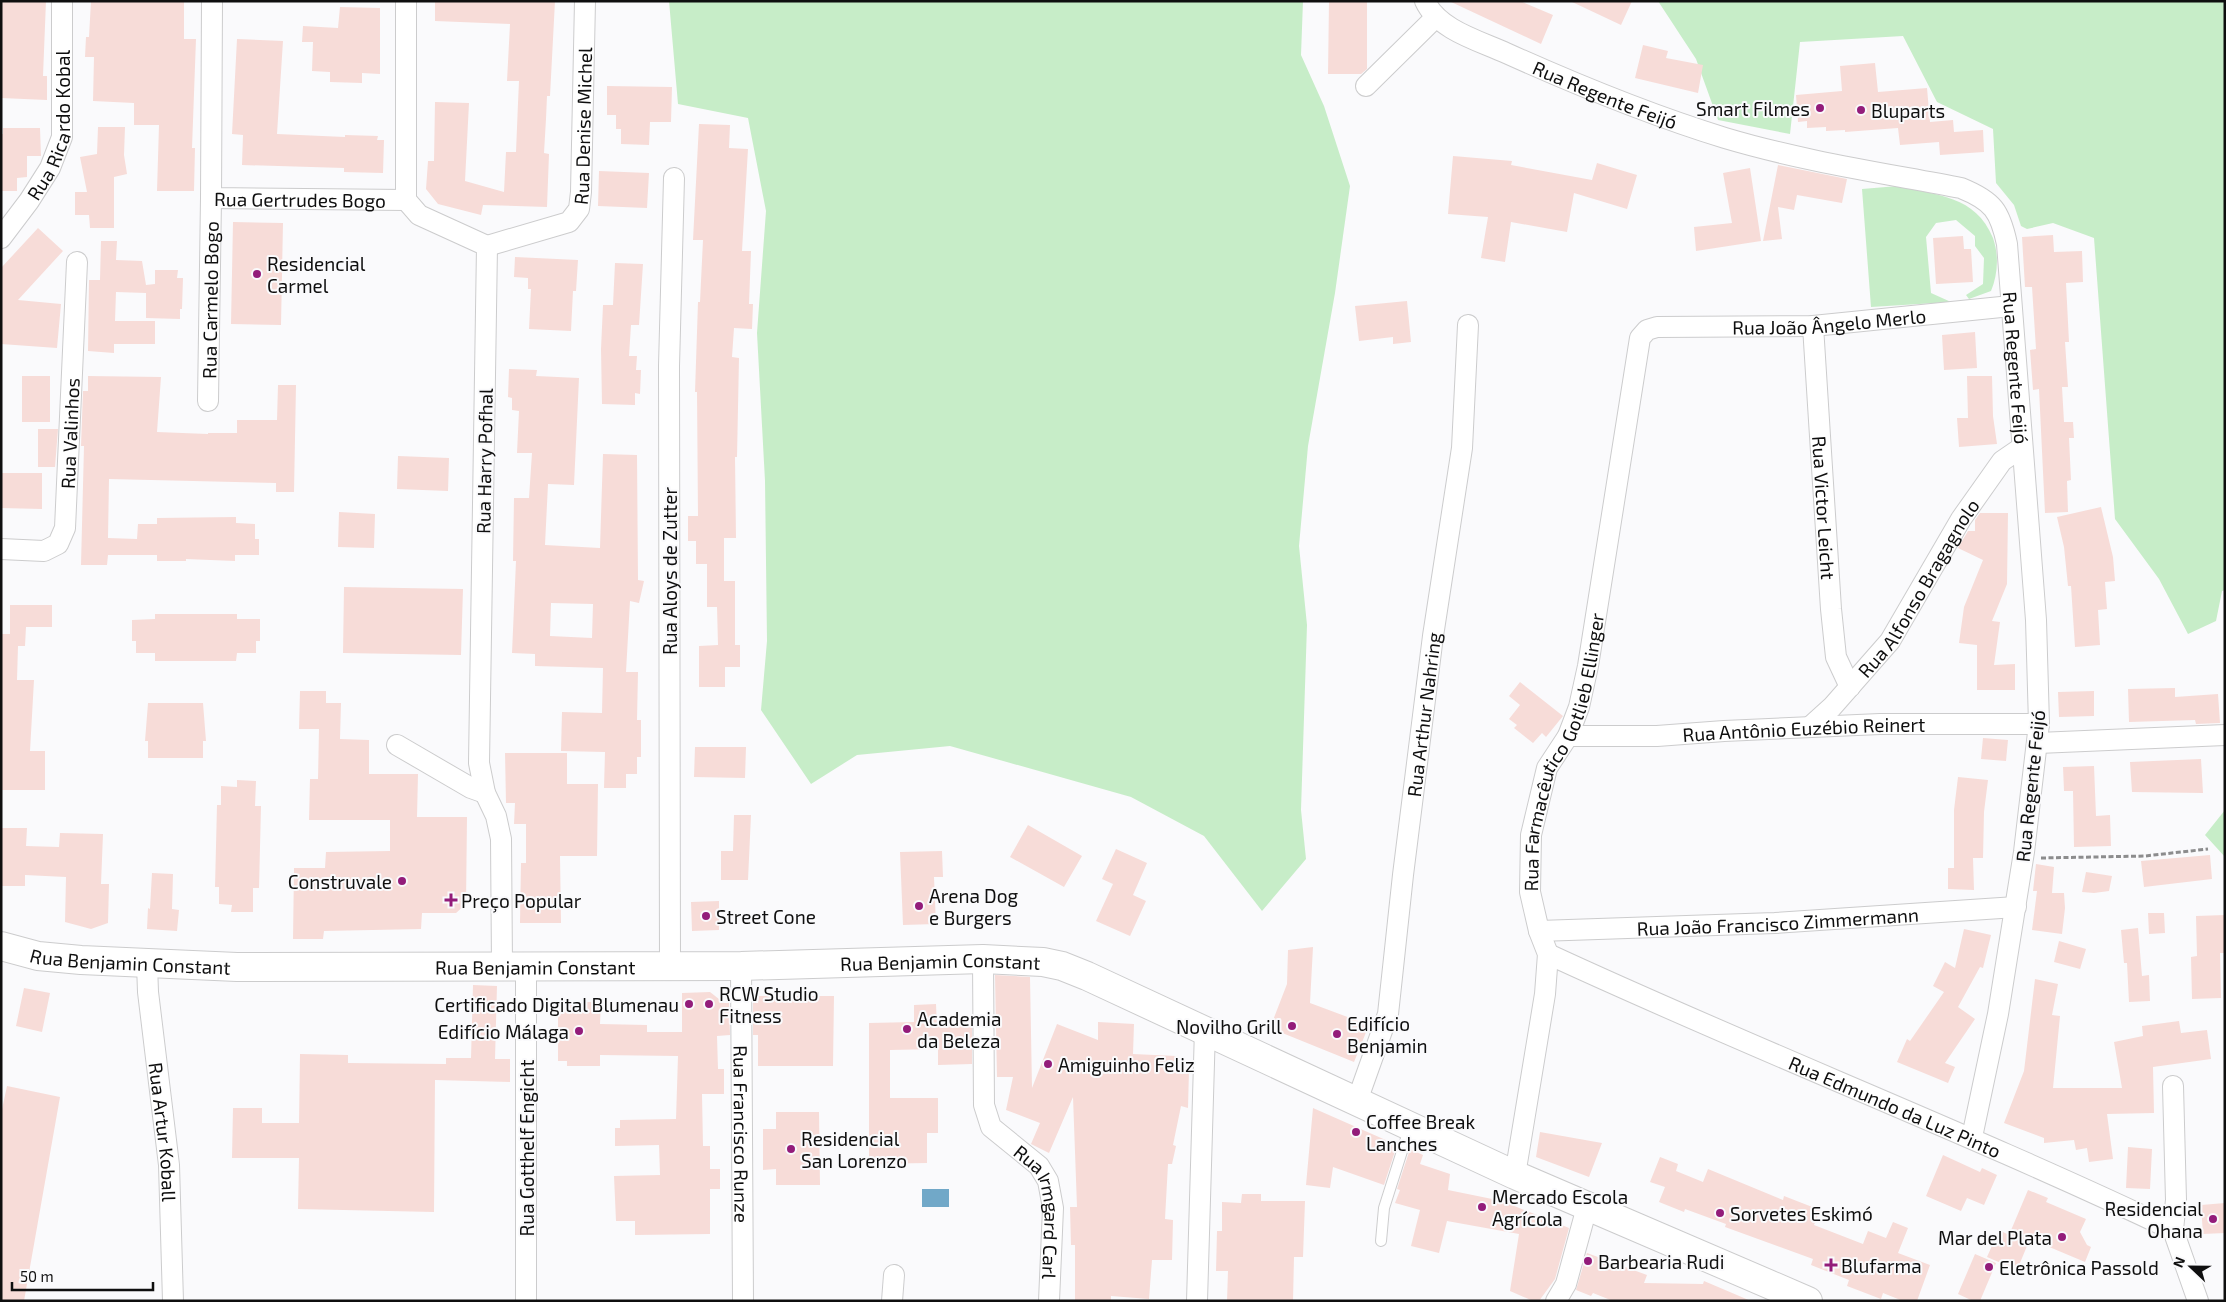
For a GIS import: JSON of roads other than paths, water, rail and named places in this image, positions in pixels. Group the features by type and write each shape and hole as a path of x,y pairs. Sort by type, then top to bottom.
{"main road":[{"name":"Rua Benjamin Constant","path":"1,946 38,956 147,964 237,967 741,966 983,959 1027,961 1062,966 1205,1029 1357,1102 1587,1207 1808,1301"}],"street":[{"name":"Rua Ricardo Kobal","path":"1,238 29,201 50,168 62,138 62,1"},
{"name":"Rua Gertrudes Bogo","path":"212,1 212,198 406,200"},
{"path":"406,1 406,200 419,215 488,246"},
{"name":"Rua Denise Michel","path":"488,246 569,222 579,209 581,192 585,1"},
{"path":"1366,86 1431,9"},
{"name":"Rua Regente Feijó","path":"1431,9 1451,28 1539,68 1650,114 1726,138 1784,153 1961,188 1977,194 1990,203 2002,221 2007,244 2021,448 2036,620 2039,733 2016,907 1998,1014 1972,1137"},
{"name":"Rua Aloys de Zutter","path":"670,965 669,366 674,178"},
{"name":"Rua Carmelo Bogo","path":"208,401 212,198"},
{"name":"Rua Harry Pofhal","path":"488,246 479,763 485,793 496,816 501,839 514,966"},
{"name":"Rua Valinhos","path":"1,549 44,551 58,544 65,528 77,262"},
{"name":"Rua João Ângelo Merlo","path":"1646,330 1657,327 1813,326 2011,306"},
{"name":"Rua Arthur Nahring","path":"1357,1102 1388,1014 1403,875 1432,646 1462,448 1468,324"},
{"name":"Rua Victor Leicht","path":"1813,326 1831,609 1836,657 1850,687"},
{"name":"Rua Farmacêutico Gotlieb Ellinger","path":"1516,1175 1545,994 1548,954 1539,931 1530,892 1532,835 1547,768 1568,736 1579,707 1588,666 1640,338 1646,330"},
{"name":"Rua Alfonso Bragagnolo","path":"1811,726 1850,687 1890,641 1961,519 2002,461 2021,448"},
{"name":"Rua Antônio Euzébio Reinert","path":"1568,736 1657,736 1811,726 1990,723 2039,733 2225,735"},
{"path":"397,745 471,788 485,793"},
{"name":"Rua João Francisco Zimmermann","path":"1539,931 1775,923 2016,907"},
{"name":"Rua Edmundo da Luz Pinto","path":"1548,954 1673,1012 1972,1137 2173,1230"},
{"name":"Rua Irmgard Carl","path":"983,959 984,1105 991,1127 1039,1166 1048,1181 1053,1208 1049,1301"},
{"name":"Rua Artur Koball","path":"147,964 148,992 169,1165 173,1301"},
{"name":"Rua Gotthelf Engicht","path":"514,966 526,1301"},
{"name":"Rua Francisco Runze","path":"741,966 743,1301"},
{"path":"1197,1301 1205,1029"},
{"path":"2173,1086 2176,1200 2173,1230 2198,1301"},
{"path":"1556,1301 1566,1284 1587,1207"},
{"path":"892,1301 894,1275"}],"lane":[{"path":"1381,1241 1384,1208 1410,1126"}],"water":[{"path":"922,1189 949,1189 949,1207 922,1207"}],"place":[{"name":"Smart Filmes","path":"1820,108"},
{"name":"Bluparts","path":"1861,110"},
{"name":"Residencial Carmel","path":"257,274"},
{"name":"Construvale","path":"402,881"},
{"name":"Preço Popular","path":"451,900"},
{"name":"Arena Dog e Burgers","path":"919,906"},
{"name":"Street Cone","path":"706,916"},
{"name":"Certificado Digital Blumenau","path":"689,1004"},
{"name":"RCW Studio Fitness","path":"709,1004"},
{"name":"Novilho Grill","path":"1292,1026"},
{"name":"Academia da Beleza","path":"907,1029"},
{"name":"Edifício Málaga","path":"579,1031"},
{"name":"Edifício Benjamin","path":"1337,1034"},
{"name":"Amiguinho Feliz","path":"1048,1064"},
{"name":"Coffee Break Lanches","path":"1356,1132"},
{"name":"Residencial San Lorenzo","path":"791,1149"},
{"name":"Mercado Escola Agrícola","path":"1482,1207"},
{"name":"Sorvetes Eskimó","path":"1720,1213"},
{"name":"Residencial Ohana","path":"2213,1219"},
{"name":"Mar del Plata","path":"2062,1237"},
{"name":"Barbearia Rudi","path":"1588,1261"},
{"name":"Blufarma","path":"1831,1265"},
{"name":"Eletrônica Passold","path":"1989,1267"}]}
